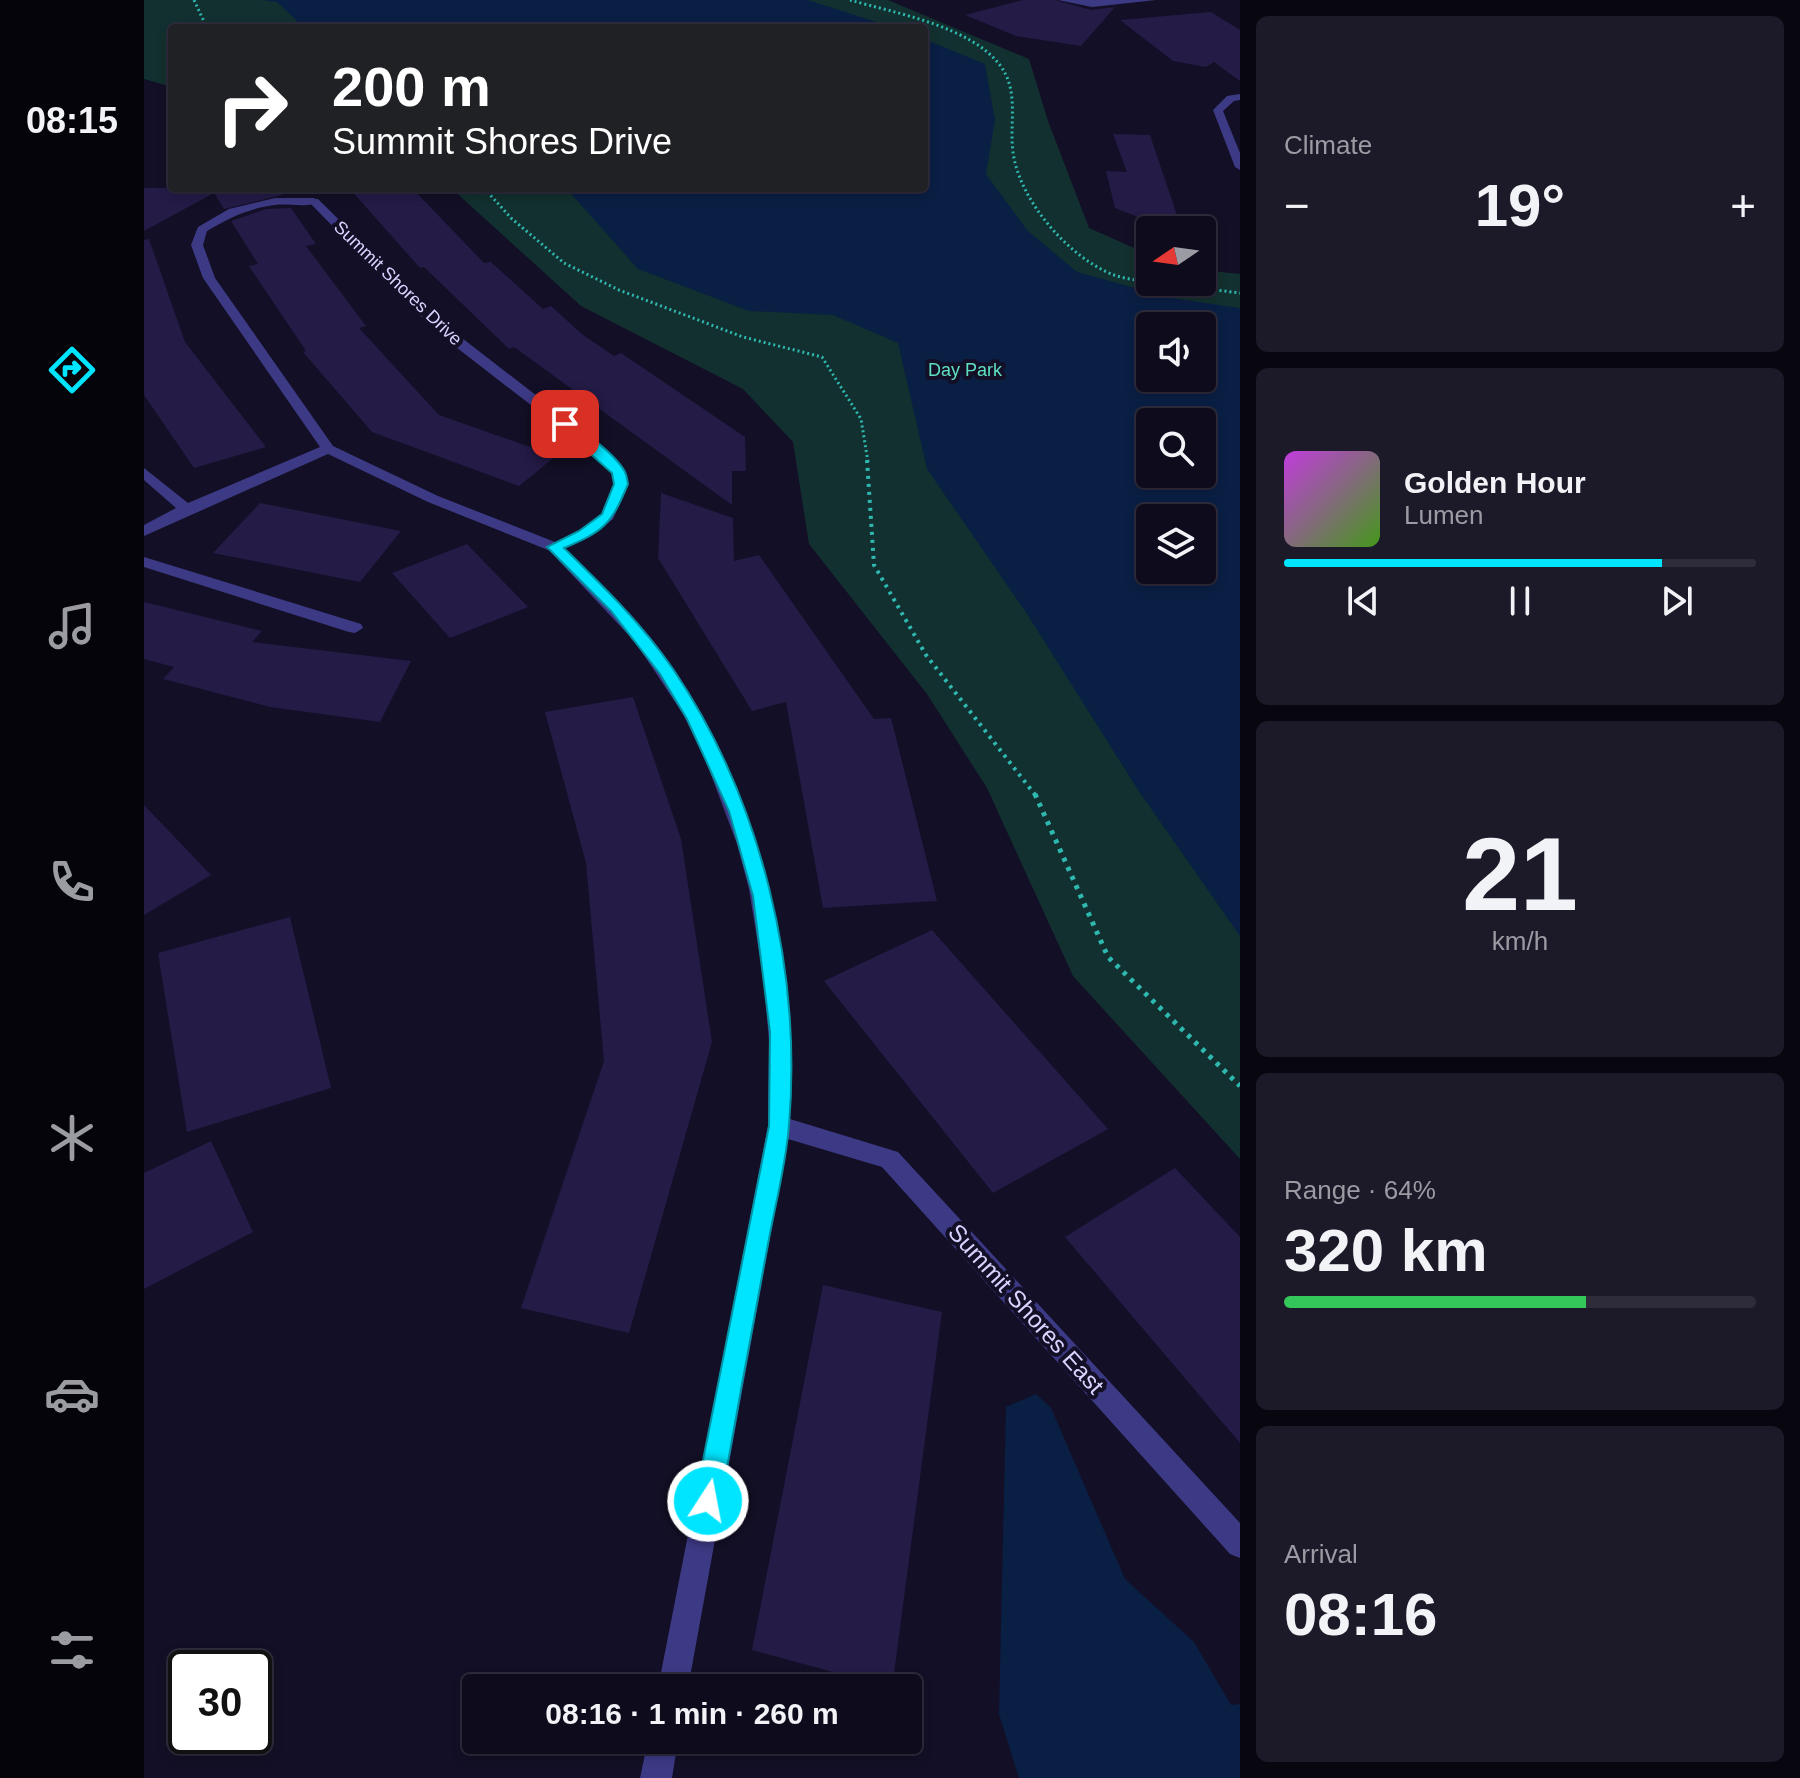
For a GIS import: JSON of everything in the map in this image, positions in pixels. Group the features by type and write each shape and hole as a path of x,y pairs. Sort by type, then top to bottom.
{"street":[{"path":"1062,0 1100,4 1152,0"},
{"path":"1240,97 1231,98 1218,110 1240,167"},
{"name":"Summit Shores Drive","path":"554,547 584,534 608,516 621,484 618,471 590,444 439,327 314,201 275,201 233,211 202,229 197,245 209,278 328,449 433,499 554,547 616,608 666,671 696,719 738,811 762,896 775,979 780,1032 779,1126 676,1674"},
{"path":"144,531 186,509 328,449"},
{"path":"144,472 186,509"},
{"path":"144,562 355,628"},
{"name":"Summit Shores East","path":"779,1126 890,1159 1240,1544"},
{"path":"656,1778 660,1754"}],"path":[{"path":"194,0 205,24"},
{"path":"850,0 923,24"},
{"path":"928,26 960,36 992,55 1011,84 1015,116 1013,155 1033,203 1074,251 1112,275 1136,279"},
{"path":"488,192 511,218 564,263 619,290 743,337 822,357 861,419 870,477 874,565 926,655 1033,790 1108,957 1240,1086"},
{"path":"1216,290 1240,293"}],"green space":[{"name":"Day Park","path":"144,0 888,0 1029,59 1048,121 1089,228 1136,249 1136,296 1216,296 1216,271 1240,274 1240,1159 1073,976 987,788 927,694 809,544 793,442 743,389 581,306 455,192 928,192 928,24 168,24 168,86 144,79"}],"water":[{"path":"262,0 808,0 883,24 296,24 297,21 277,2"},
{"path":"928,41 985,64 995,120 986,174 1027,230 1077,272 1136,288 1136,296 1164,296 1240,308 1240,936 1138,790 1027,614 927,469 898,343 833,315 749,311 638,269 570,192 928,192"},
{"path":"1036,1394 1051,1408 1125,1579 1194,1642 1231,1705 1240,1704 1240,1778 1019,1778 999,1714 1006,1407"}],"building":[{"path":"1023,0 1055,0 1091,10 1115,7 1081,46 1016,36 965,15"},
{"path":"1211,12 1240,30 1240,81 1214,62 1206,67 1173,61 1120,20"},
{"path":"1113,134 1150,135 1177,216 1136,216 1115,208 1106,171 1127,172"},
{"path":"144,188 168,188 168,192 280,192 282,195 224,209 214,193 144,231"},
{"path":"353,192 416,192 484,263 491,262 543,309 551,306 583,335 614,356 621,353 745,437 746,471 732,471 732,505 514,347 509,349 424,267 420,268"},
{"path":"291,208 316,244 306,246 366,326 359,328 439,415 556,456 519,486 372,432 303,352 306,351 249,266 258,264 231,221 266,209"},
{"path":"149,239 185,342 266,447 194,468 144,395 144,240"},
{"path":"661,493 733,518 734,561 759,555 874,719 891,718 937,901 823,908 786,702 752,711 658,558"},
{"path":"260,503 401,531 360,582 213,553"},
{"path":"467,544 528,607 450,638 392,573"},
{"path":"144,602 262,631 252,642 411,661 380,722 270,707 163,679 174,667 144,659"},
{"path":"633,697 681,839 712,1042 629,1333 521,1308 604,1061 586,863 545,712"},
{"path":"144,805 211,875 144,915"},
{"path":"290,917 331,1088 187,1132 158,953"},
{"path":"932,930 1108,1129 993,1193 824,981"},
{"path":"211,1141 253,1232 144,1289 144,1173"},
{"path":"1175,1168 1240,1237 1240,1443 1065,1237"},
{"path":"823,1285 942,1312 894,1674 840,1674 752,1650"}],"route":[{"path":"565,424 618,471 621,484 608,516 584,534 554,547 616,608 666,671 696,719 738,811 762,896 775,979 780,1032 779,1126 708,1501"}]}
